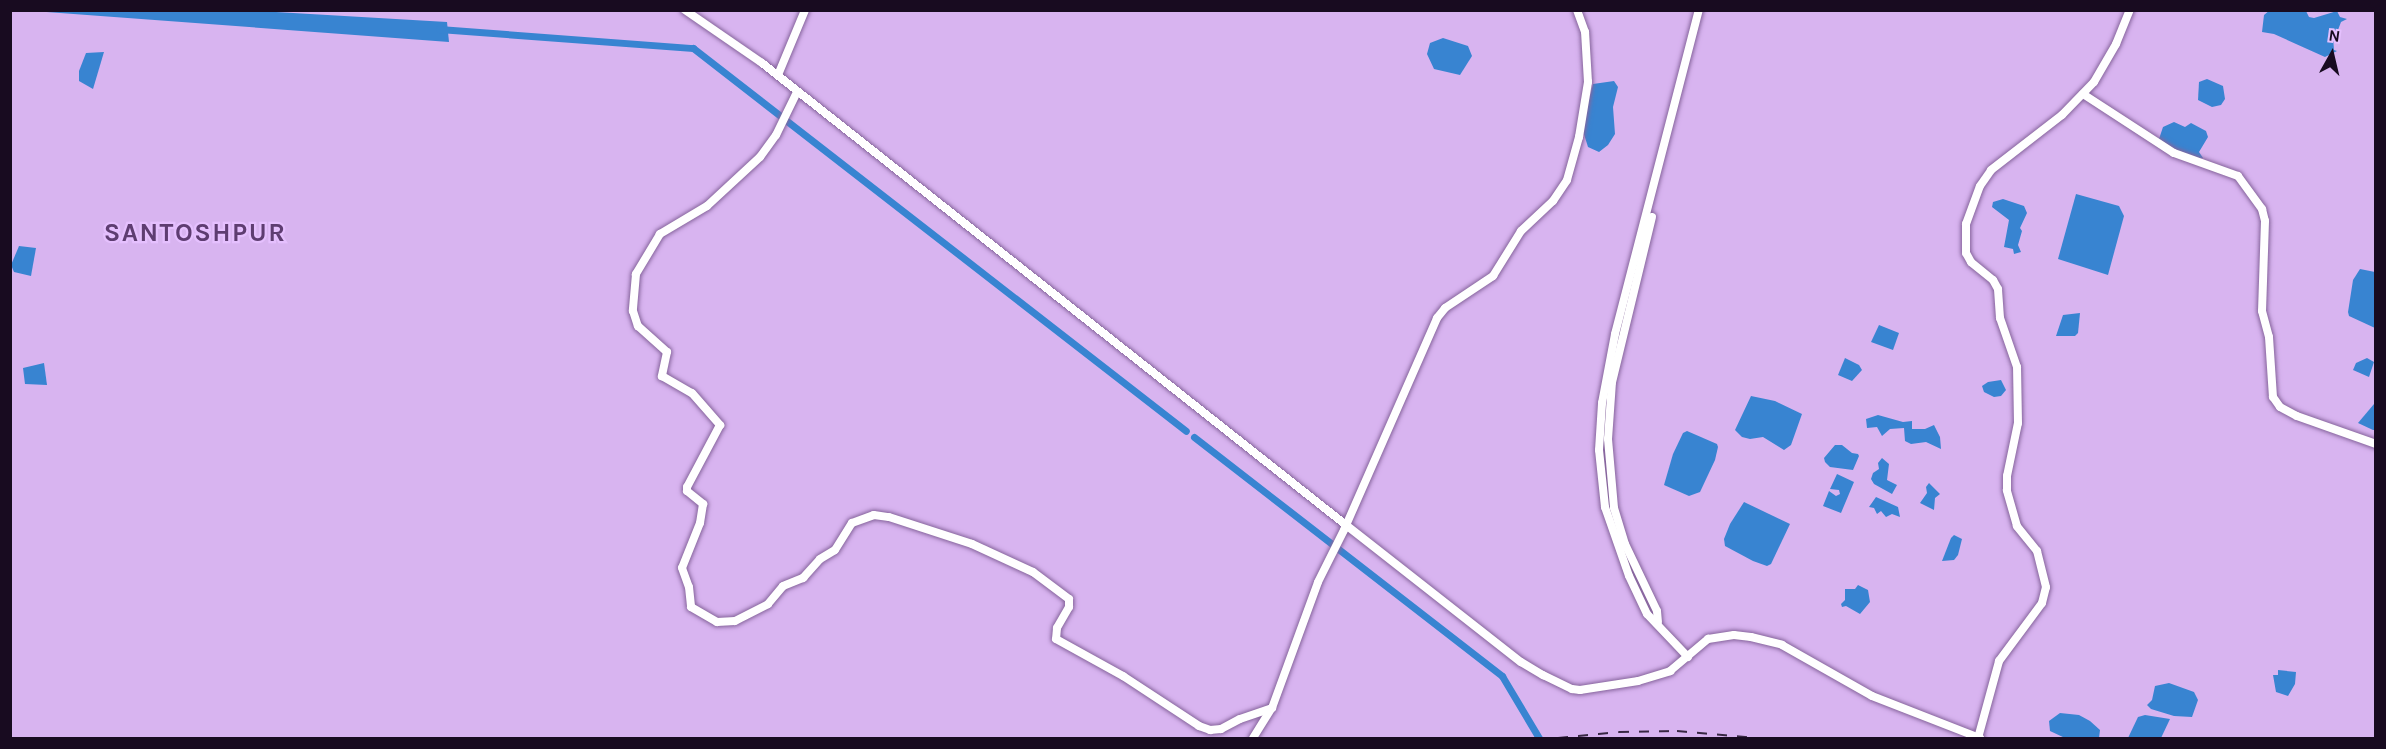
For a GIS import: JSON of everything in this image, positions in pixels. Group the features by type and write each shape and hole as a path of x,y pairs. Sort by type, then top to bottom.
{"street":[{"path":"686,10 778,75 1041,282 1345,528 1521,662 1572,689 1591,689 1657,676 1670,671 1708,639 1722,636 1751,637 1782,645 1872,696 1979,738 1999,662 2042,603 2046,587 2035,546 2017,526 2007,490 2007,476 2018,423 2017,367 2000,318 1998,290 1993,280 1971,262 1966,253 1966,224 1980,186 1991,170 2062,115 2083,94 2106,62 2130,10"},
{"path":"778,75 805,10"},
{"path":"1253,738 1272,708 1304,618 1437,318 1445,308 1493,276 1521,231 1553,201 1567,180 1579,136 1588,82 1585,32 1577,10"},
{"path":"1645,232 1699,10"},
{"path":"1688,657 1658,622 1647,615 1617,546 1605,507 1599,450 1602,403 1607,372 1705,10"},
{"path":"797,92 760,157 707,206 669,226 654,240 636,274 633,311 639,326 667,352 662,376 686,388 720,425 687,487 687,491 703,504 700,523 682,568 690,591 691,607 717,622 735,621 768,604 783,586 803,578 820,559 835,550 852,523 874,515 902,520 972,544 1041,577 1066,596 1070,603 1057,628 1056,639 1123,676 1204,728 1221,729 1240,718 1272,708"},
{"path":"2083,94 2174,153 2238,176 2262,209 2265,221 2262,311 2269,337 2272,390 2276,402 2297,416 2376,444"},
{"path":"1202,738 1204,728"}],"water":[{"path":"2270,10 2306,11 2309,17 2314,18 2337,11 2340,17 2347,19 2341,22 2338,30 2331,35 2334,50 2337,51 2325,57 2274,34 2262,32 2264,15"},
{"path":"33,11 259,11 447,22 449,42"},
{"path":"1443,38 1468,46 1472,56 1460,75 1434,69 1427,54 1430,43"},
{"path":"104,52 93,89 79,81 79,71 86,53"},
{"path":"2207,79 2223,86 2225,99 2221,105 2212,107 2198,100 2199,82"},
{"path":"1614,81 1618,87 1613,107 1615,134 1608,145 1599,152 1588,147 1582,128 1593,84"},
{"path":"2174,122 2185,127 2191,123 2206,131 2208,137 2199,152 2203,158 2187,158 2159,139 2163,127"},
{"path":"2076,194 2119,206 2124,216 2108,275 2058,259"},
{"path":"2003,199 2024,206 2027,213 2020,228 2022,231 2018,245 2021,252 2014,254 2013,249 2004,247 2009,220 1992,207 1993,202"},
{"path":"19,246 36,248 31,276 14,272 11,265"},
{"path":"2360,269 2375,272 2375,328 2349,316 2353,280"},
{"path":"2080,313 2078,333 2075,336 2056,336 2063,315"},
{"path":"1879,325 1899,333 1893,350 1871,342"},
{"path":"1845,358 1859,365 1862,370 1852,381 1838,375"},
{"path":"2367,358 2374,362 2369,377 2353,370 2356,363"},
{"path":"44,363 47,385 25,384 23,368"},
{"path":"2001,380 2006,390 2001,396 1994,397 1984,392 1982,386 1988,382"},
{"path":"1751,396 1775,401 1802,414 1791,445 1784,450 1763,437 1750,439 1742,437 1735,430"},
{"path":"2374,404 2375,430 2373,430 2358,423"},
{"path":"1878,415 1903,422 1912,421 1912,429 1925,429 1934,425 1940,437 1941,449 1926,442 1911,444 1905,441 1904,428 1890,429 1882,436 1877,427 1867,428 1866,419"},
{"path":"1687,431 1717,444 1718,447 1715,460 1700,492 1689,496 1664,485 1673,454 1683,433"},
{"path":"1835,445 1842,445 1852,453 1858,454 1853,470 1830,467 1825,462 1824,458"},
{"path":"1882,458 1889,464 1887,480 1897,485 1892,494 1874,484 1871,479 1873,473 1879,469 1878,463"},
{"path":"1837,474 1854,482 1841,513 1823,506 1829,491 1836,496 1840,494 1839,490 1830,489"},
{"path":"1929,483 1940,494 1935,498 1934,510 1920,503 1927,493 1926,487"},
{"path":"1876,497 1898,507 1900,517 1892,514 1886,517 1881,511 1877,514 1874,508 1869,507"},
{"path":"1744,502 1790,524 1771,564 1767,566 1725,546 1724,539 1730,524"},
{"path":"1954,535 1962,539 1958,555 1954,560 1942,561 1951,538"},
{"path":"1858,585 1868,590 1870,602 1860,614 1846,606 1842,607 1841,604 1845,600 1845,589 1855,589"},
{"path":"2278,670 2296,672 2295,684 2288,696 2276,692 2273,675 2278,675"},
{"path":"2169,683 2194,692 2198,700 2192,717 2174,716 2151,709 2147,705 2152,700 2155,686"},
{"path":"2060,713 2079,715 2090,721 2100,730 2099,738 2065,738 2050,731 2049,721"},
{"path":"2145,715 2170,719 2161,738 2128,738 2138,717"}],"waterway":[{"path":"439,29 693,48 1186,431"},
{"path":"1194,437 1502,676 1539,738"}],"railway":[{"path":"1558,738 1619,732 1677,731 1757,738"}],"district":[{"name":"SANTOSHPUR","path":"195,233"}]}
